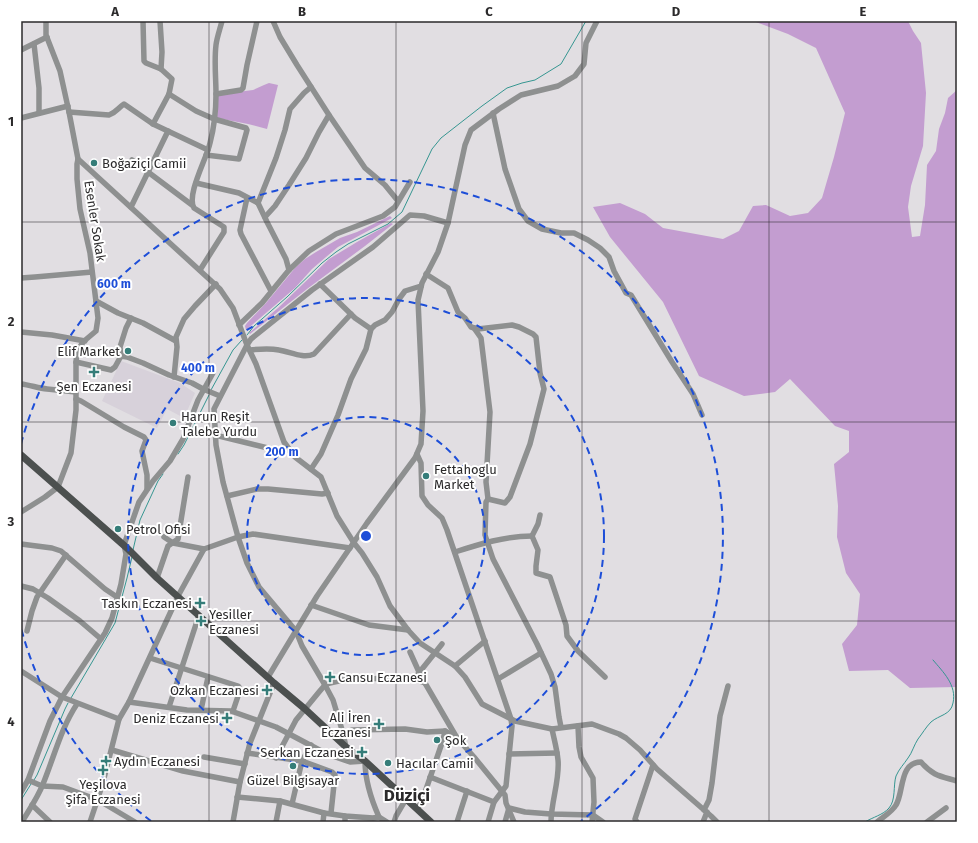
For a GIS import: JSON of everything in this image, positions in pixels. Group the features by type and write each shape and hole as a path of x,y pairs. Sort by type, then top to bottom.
{"main road":[{"path":"21,455 125,546 157,578 274,683 346,747 365,761 430,822"}],"street":[{"path":"21,50 46,37 46,21"},
{"path":"143,21 144,61 161,69 172,79 169,94 153,124"},
{"path":"160,21 162,52 161,69"},
{"path":"192,205 192,197 196,183 210,145 216,94 216,45 222,21"},
{"path":"216,94 241,90 243,88 257,21"},
{"path":"273,21 280,37 329,115 366,168 385,185 398,201"},
{"path":"268,677 311,605 415,458 421,444 423,412 418,300 421,286 438,252 448,223 465,145 471,130 493,113 521,95 558,86 575,76 584,64 586,43 597,21"},
{"name":"Esenler Sokak","path":"46,37 60,71 78,161 77,179 80,209 90,253 98,318 96,332 85,340 77,352 76,410 71,453 58,487"},
{"path":"34,44 39,88 39,113"},
{"path":"258,203 276,158 290,110 311,87"},
{"path":"21,118 39,113 68,109 110,115 124,104 153,124 207,152 239,159 247,130 246,128 196,112 169,94"},
{"path":"493,113 505,169 519,209 528,221 542,229 561,233 574,233 600,248 609,257 626,293 631,295 693,394 702,415"},
{"path":"265,217 276,206 306,158 329,115"},
{"path":"131,207 168,131"},
{"path":"132,160 194,208 224,226 224,232 200,270"},
{"path":"78,161 131,207 220,289 233,308 256,364 284,442 295,457 321,477 337,516 352,545 362,553 377,577 390,606 420,643 456,666 465,677 482,704 515,720 552,729 592,724 626,738 640,750 653,765 717,822"},
{"path":"239,325 262,303 289,270 309,252 336,234 383,216 395,207 410,182"},
{"path":"196,183 239,193 258,203 286,259 289,270"},
{"path":"246,198 240,230 241,234 271,291"},
{"path":"346,747 344,733 333,700 325,685 302,646 296,631 259,587 247,562 238,537 227,496 216,445 214,409 251,339 320,284 373,247 410,216 424,216 448,223"},
{"path":"21,278 92,272"},
{"path":"426,274 448,288 458,312 465,318 471,327 474,328 481,338 490,412 486,482 488,500 486,507 485,535 493,559 551,674 561,727"},
{"path":"174,377 177,347 176,337 184,319 216,284"},
{"path":"320,284 355,318 371,329"},
{"path":"312,469 321,454 338,415 351,379 366,349 371,329 375,325 385,320 406,291 421,286"},
{"path":"96,300 118,313 143,323 176,341"},
{"path":"247,345 260,349 279,350 297,355 309,356 314,354 351,314"},
{"path":"76,362 111,370 121,356 120,347 131,318"},
{"path":"474,328 478,329 512,325 533,334 536,337 540,373 544,389 530,444 510,498 505,503 488,500"},
{"path":"21,332 52,334 85,340"},
{"path":"121,356 143,363 220,396"},
{"path":"21,791 29,780 50,721 62,698 105,633 112,618 121,584 126,554 125,546 139,502 153,481 170,461 183,439 203,389 213,373"},
{"path":"21,384 45,389 76,392"},
{"path":"76,399 144,437 146,440 142,451 147,475 147,489"},
{"path":"215,435 276,450 290,450"},
{"path":"417,454 421,463 422,496 428,505 442,518 511,718 512,726 506,786 494,802 488,822"},
{"path":"157,578 168,546 178,539 188,476"},
{"path":"21,512 58,487"},
{"path":"227,496 257,489 328,494"},
{"path":"540,515 538,524 532,536 538,550 536,573 550,577 566,625 567,636 578,651 605,677"},
{"path":"164,537 173,543 204,549 238,537 253,534 352,545"},
{"path":"454,552 487,542 521,536 532,536"},
{"path":"21,544 52,548 61,551 105,589 117,597"},
{"path":"90,822 102,786 119,719 129,702 178,596 204,549"},
{"path":"27,631 37,597 66,555"},
{"path":"21,586 33,589 48,598 101,639"},
{"path":"311,605 369,625 408,630"},
{"path":"169,707 199,615"},
{"path":"456,666 485,641"},
{"path":"414,679 434,652 442,644"},
{"path":"410,652 425,683 457,738 505,795 506,803 514,822"},
{"path":"498,679 541,653"},
{"path":"150,658 238,686 238,696 233,711"},
{"path":"21,671 62,698 119,719"},
{"path":"201,710 208,677"},
{"path":"276,758 296,720 325,685 343,680 389,678 414,679 425,683"},
{"path":"233,822 240,782 250,743 274,683"},
{"path":"703,822 712,783 720,716 728,686"},
{"path":"129,702 187,710 233,711 276,727 327,754 350,762 365,761 365,772 371,797 379,817 387,822"},
{"path":"22,822 41,785 76,704"},
{"path":"578,726 581,757 593,778 594,802 592,822"},
{"path":"335,737 352,730 405,729 427,732 445,731 457,738"},
{"path":"552,729 558,760 551,814 552,822"},
{"path":"417,809 422,800 445,731"},
{"path":"292,804 302,761 311,745"},
{"path":"112,750 183,771 240,782"},
{"path":"248,752 276,758 302,761 332,772 335,775 331,813"},
{"path":"509,754 557,753"},
{"path":"204,757 245,764"},
{"path":"877,822 893,810 897,803 903,776 909,767 916,762 921,762 934,775 957,781"},
{"path":"637,822 635,819 653,765"},
{"path":"430,777 494,802"},
{"path":"29,780 41,785 63,788 98,800 135,822"},
{"path":"457,822 467,791"},
{"path":"237,797 280,801 324,813 331,813 345,819 379,817"},
{"path":"394,822 406,799"},
{"path":"276,822 280,801"},
{"path":"32,804 50,822"},
{"path":"508,808 525,812 593,815 603,822"},
{"path":"504,822 508,808"},
{"path":"927,822 946,808"},
{"path":"323,822 324,813"}],"shaded area":[{"path":"753,21 908,21 921,43 926,93 923,146 911,186 908,207 912,237 920,236 925,205 927,165 936,151 939,129 945,113 948,98 957,90 957,687 910,688 888,670 849,671 842,644 857,625 860,594 846,573 837,537 838,506 834,464 849,452 849,431 835,426 790,379 775,392 744,396 699,376 663,302 610,237 593,207 620,203 645,214 663,228 723,239 739,231 753,206 766,205 790,216 808,213 822,198 845,113 816,48 788,34"},
{"path":"269,83 278,85 267,129 217,118 218,96 222,94 253,90"},
{"path":"390,216 392,218 338,247 312,269 295,288 246,330 245,326 247,323 295,268 305,259 340,238 357,232"},
{"path":"391,223 393,224 365,246 250,334 249,333 278,308 329,259"},
{"path":"121,361 180,383 195,393 184,418 167,409 157,428 102,401"}],"waterway":[{"path":"247,335 254,326 322,263 348,244 388,224 402,212 432,149 441,138 507,88 535,80 561,64 586,21"},
{"path":"211,390 233,350 242,340"},
{"path":"178,454 209,395"},
{"path":"133,550 140,520 158,481 163,474"},
{"path":"71,698 115,623 132,557"},
{"path":"865,822 889,808 894,797 896,776 918,739 931,722 950,710 952,707 954,696 951,685 945,674 933,660"},
{"path":"34,780 68,703"},
{"path":"21,800 31,784"}],"place":[{"name":"Boğaziçi Camii","path":"94,163"},
{"name":"Elif Market","path":"128,351"},
{"name":"Şen Eczanesi","path":"94,372"},
{"name":"Harun Reşit Talebe Yurdu","path":"173,423"},
{"name":"Fettahoglu Market","path":"426,476"},
{"name":"Petrol Ofisi","path":"118,529"},
{"name":"Taskın Eczanesi","path":"200,603"},
{"name":"Yesiller Eczanesi","path":"201,621"},
{"name":"Cansu Eczanesi","path":"330,677"},
{"name":"Ozkan Eczanesi","path":"267,690"},
{"name":"Deniz Eczanesi","path":"227,718"},
{"name":"Ali İren Eczanesi","path":"379,724"},
{"name":"Şok","path":"437,740"},
{"name":"Serkan Eczanesi","path":"362,752"},
{"name":"Aydın Eczanesi","path":"106,761"},
{"name":"Hacılar Camii","path":"388,763"},
{"name":"Güzel Bilgisayar","path":"293,766"},
{"name":"Yeşilova Şifa Eczanesi","path":"103,770"}],"district":[{"name":"Düziçi","path":"407,795"}]}
